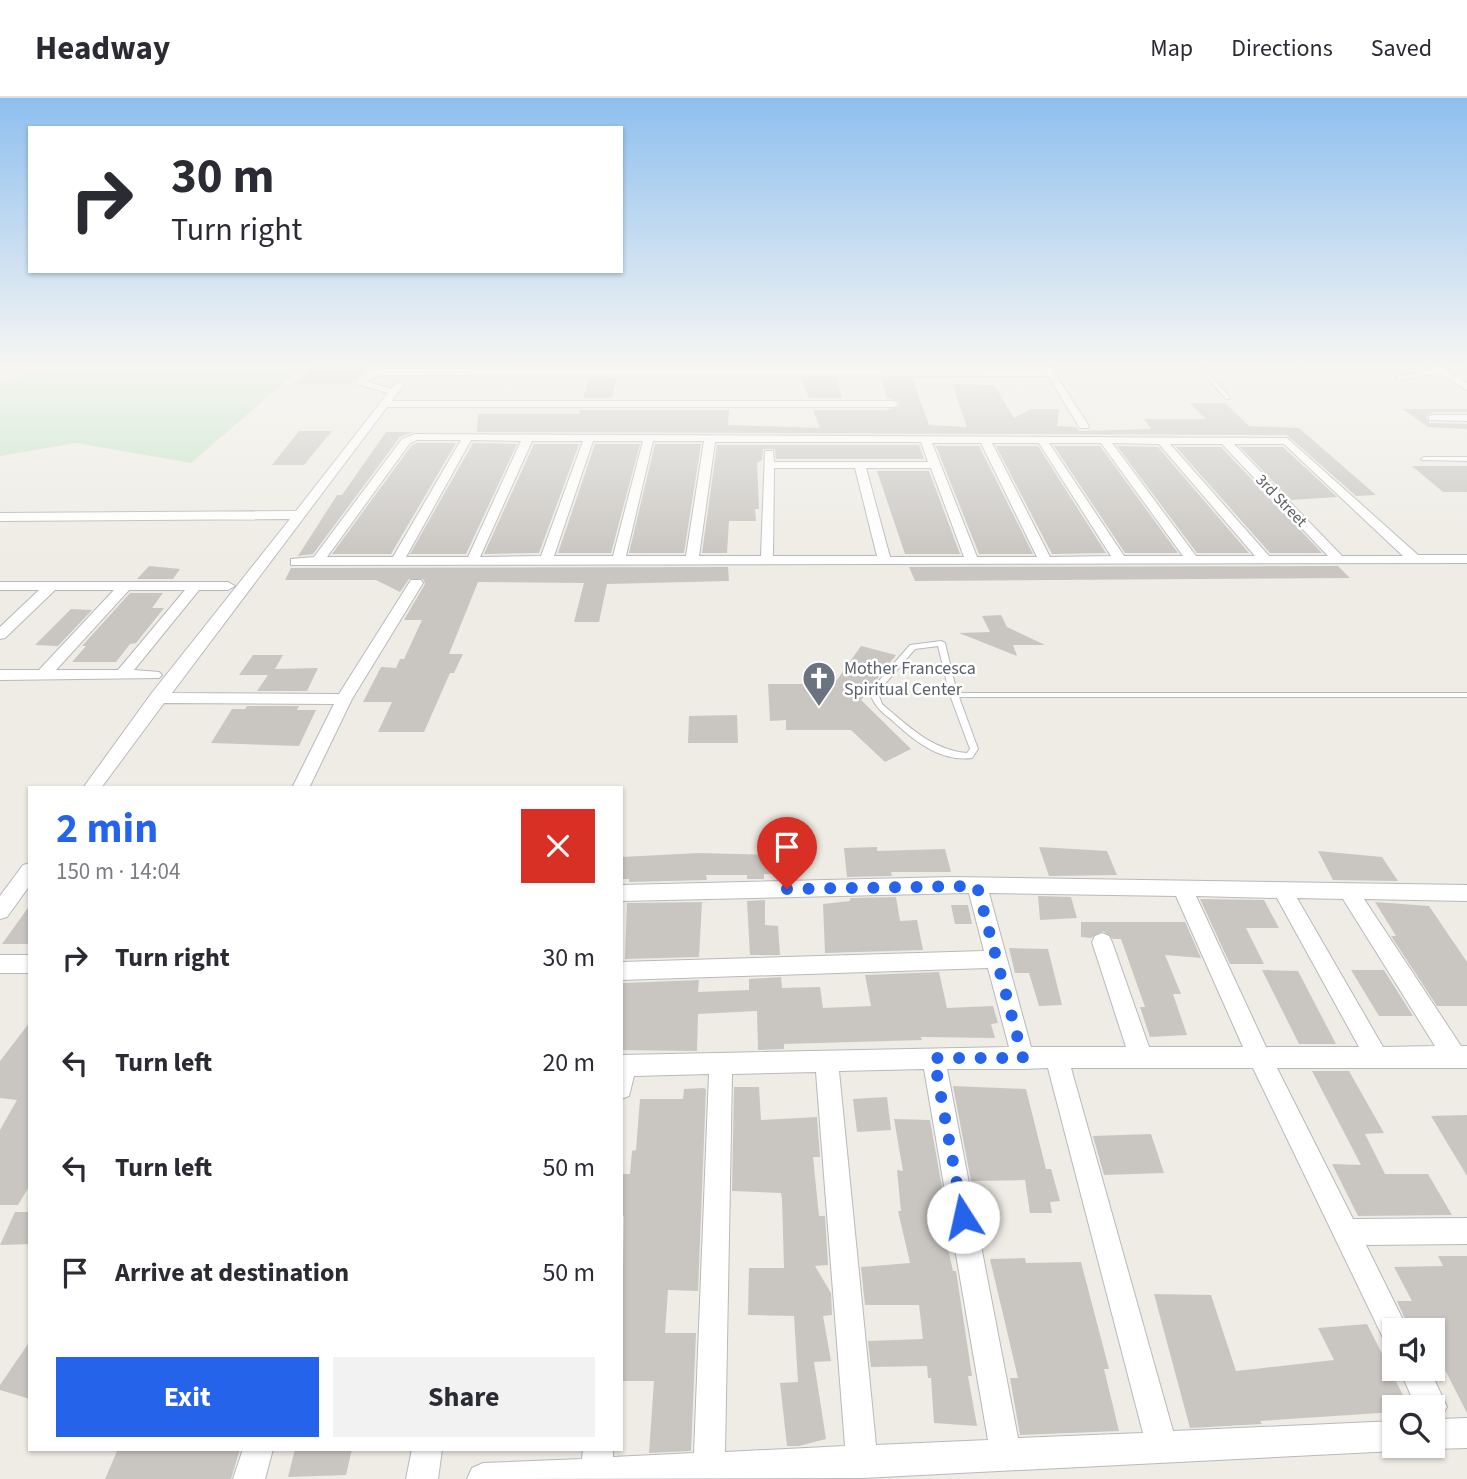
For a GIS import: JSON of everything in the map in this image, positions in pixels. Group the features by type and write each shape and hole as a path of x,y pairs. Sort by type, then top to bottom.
{"street":[{"path":"92,786 157,698 365,430"},
{"path":"1276,431 1414,559"},
{"path":"318,561 406,441 415,437 769,439 793,434 985,440 1286,441"},
{"path":"397,561 468,437"},
{"path":"472,561 528,438"},
{"path":"546,561 589,438"},
{"path":"619,560 649,438"},
{"path":"692,560 710,438"},
{"path":"767,560 769,439"},
{"path":"925,439 972,560"},
{"path":"985,440 1045,560"},
{"path":"1042,440 1120,560"},
{"path":"1105,441 1192,560"},
{"path":"1163,441 1265,560"},
{"name":"3rd Street","path":"1224,441 1339,559"},
{"path":"770,465 935,465"},
{"path":"860,465 884,560"},
{"path":"0,517 301,515"},
{"path":"296,562 1467,559"},
{"path":"301,786 344,699 416,583"},
{"path":"0,586 228,586"},
{"path":"0,635 51,586"},
{"path":"43,675 125,586"},
{"path":"122,675 195,586"},
{"path":"0,675 154,675"},
{"path":"157,698 344,699"},
{"path":"0,911 28,873"},
{"path":"977,886 1023,1058"},
{"path":"623,893 977,886 1467,893"},
{"path":"1183,889 1259,1056 1388,1318"},
{"path":"1283,891 1376,1056"},
{"path":"1348,891 1461,1057"},
{"path":"1102,942 1141,1057"},
{"path":"623,971 996,959"},
{"path":"0,964 28,964"},
{"path":"623,1073 721,1065 934,1058 1461,1057"},
{"path":"934,1058 1006,1455"},
{"path":"1057,1058 1162,1448"},
{"path":"827,1062 862,1462"},
{"path":"709,1469 721,1065"},
{"path":"1345,1232 1467,1231"},
{"path":"483,1479 597,1462 709,1469 1382,1437"},
{"path":"249,1479 257,1451"},
{"path":"422,1479 427,1451"}],"lane":[{"path":"1424,459 1467,459"},
{"path":"941,643 954,695 974,749 969,756 943,753 931,747 879,705 875,696 880,685 913,646 941,643"},
{"path":"954,695 1467,695"}],"green space":[{"path":"0,430 229,430 191,463 76,443 0,456"}],"building":[{"path":"1302,430 1376,495 1356,496 1287,435 477,432"},
{"path":"299,431 332,431 304,465 272,465"},
{"path":"386,432 413,432 400,437 313,554 298,556 337,495 342,495"},
{"path":"456,443 391,554 332,554 412,445"},
{"path":"473,443 517,444 466,554 410,554"},
{"path":"534,444 579,444 539,553 484,554"},
{"path":"595,444 640,444 611,553 558,553"},
{"path":"655,444 701,444 684,553 629,553"},
{"path":"717,445 919,445 924,459 776,459 775,449 763,449 762,460 757,463 759,509 755,509 756,521 729,521 727,553 702,553"},
{"path":"936,446 979,446 1033,554 979,554"},
{"path":"996,446 1038,446 1106,553 1052,554"},
{"path":"1054,446 1100,446 1178,553 1125,553"},
{"path":"1117,446 1158,447 1249,553 1197,553"},
{"path":"1176,447 1221,447 1322,553 1270,553"},
{"path":"1240,447 1283,447 1337,497 1291,500"},
{"path":"1412,466 1467,466 1467,492 1443,492"},
{"path":"877,471 929,471 960,554 905,554"},
{"path":"149,566 180,569 173,579 137,579"},
{"path":"1338,566 1350,578 915,581 909,567"},
{"path":"728,567 729,581 607,584 599,622 574,622 584,583 478,582 449,654 463,654 454,673 450,673 424,732 378,732 392,702 363,702 381,667 396,668 400,659 404,659 422,620 404,620 425,584 423,579 409,579 400,592 376,580 285,580 291,568"},
{"path":"130,593 163,593 152,608 164,608 136,643 130,644 116,662 72,662 86,646 82,646"},
{"path":"71,609 92,610 58,646 35,645"},
{"path":"1001,615 1007,627 1045,645 1013,645 1017,656 959,633 990,632 982,616"},
{"name":"Mother Francesca Spiritual Center","path":"861,646 896,655 861,700 911,749 885,762 851,730 786,730 786,720 770,721 768,684 834,684"},
{"path":"253,655 283,655 275,669 318,668 307,691 257,691 268,675 239,675"},
{"path":"247,706 299,706 297,710 316,710 299,746 211,743 232,709 245,709"},
{"path":"737,715 738,743 688,743 689,716"},
{"path":"808,846 810,866 777,866 777,847"},
{"path":"877,847 877,851 945,849 951,872 891,872 892,876 847,877 844,848"},
{"path":"1039,847 1107,851 1117,875 1049,876"},
{"path":"1318,851 1382,857 1398,881 1333,880"},
{"path":"699,853 770,855 771,874 764,874 764,879 747,879 747,875 706,875 707,880 629,882 629,879 623,879 623,857"},
{"path":"1038,896 1071,897 1077,918 1040,920"},
{"path":"896,897 900,921 917,920 923,950 825,953 823,904 850,901 850,898"},
{"path":"1200,899 1264,900 1279,928 1246,928 1264,964 1230,964"},
{"path":"765,900 765,925 778,926 780,955 750,955 747,901"},
{"path":"702,902 699,957 625,959 627,903"},
{"path":"1375,902 1429,906 1467,962 1467,1006 1437,1006 1391,936 1396,936"},
{"path":"951,905 968,905 972,924 955,924"},
{"path":"28,908 28,944 2,944"},
{"path":"1081,922 1185,922 1201,958 1165,955 1181,994 1173,994 1187,1035 1150,1037 1140,1007 1145,1007 1121,939 1113,939 1103,931 1091,938 1081,937"},
{"path":"1009,948 1048,949 1062,1005 1039,1006 1029,973 1015,973"},
{"path":"1262,970 1298,971 1336,1044 1299,1044"},
{"path":"1351,970 1384,970 1413,1016 1379,1016"},
{"path":"939,972 947,1008 993,1006 998,1023 991,1024 995,1038 921,1037 922,1040 784,1044 784,1049 758,1050 757,1011 698,1014 697,1051 623,1050 623,983 699,980 698,992 749,990 749,979 781,977 782,988 820,987 823,1008 871,1006 865,975"},
{"path":"28,1025 28,1188 18,1205 0,1205 0,1130 17,1100 0,1098 0,1061"},
{"path":"1312,1071 1349,1071 1384,1133 1365,1134 1385,1174 1428,1174 1452,1215 1358,1216 1332,1164 1361,1165"},
{"path":"953,1086 1026,1089 1046,1169 1051,1169 1060,1201 1050,1202 1052,1213 1030,1213 1025,1180 971,1181"},
{"path":"734,1087 759,1087 761,1120 817,1117 820,1157 813,1157 819,1216 825,1216 828,1265 815,1266 831,1293 832,1315 823,1316 831,1361 814,1362 826,1439 799,1446 787,1446 780,1383 798,1382 794,1316 748,1315 749,1268 784,1268 781,1193 732,1191"},
{"path":"684,1089 706,1089 698,1291 668,1290 665,1333 696,1333 691,1451 649,1453 654,1381 623,1381 623,1174 630,1174 632,1151 636,1150 640,1099 683,1099"},
{"path":"887,1097 891,1130 857,1132 853,1099"},
{"path":"1467,1115 1467,1176 1431,1116"},
{"path":"894,1119 930,1120 945,1204 938,1204 953,1271 956,1271 972,1376 968,1376 977,1426 934,1423 931,1378 928,1378 927,1366 871,1367 868,1341 923,1339 919,1305 865,1305 861,1267 910,1263 898,1211 901,1211 897,1170 903,1171"},
{"path":"1151,1134 1164,1173 1104,1175 1093,1136"},
{"path":"15,1212 28,1212 28,1244 0,1245"},
{"path":"1438,1256 1467,1256 1467,1413 1445,1370 1445,1318 1405,1318 1397,1301 1412,1301 1394,1267 1443,1266"},
{"path":"1025,1258 1026,1263 1081,1262 1109,1369 1104,1369 1119,1431 1020,1435 1010,1378 1018,1378 990,1259"},
{"path":"1154,1294 1211,1295 1236,1371 1334,1360 1318,1328 1367,1324 1382,1354 1382,1381 1396,1381 1403,1395 1382,1395 1382,1413 1190,1428"},
{"path":"28,1344 28,1398 0,1390 0,1385"},
{"path":"117,1451 239,1451 231,1479 105,1479"},
{"path":"294,1451 352,1451 346,1475 288,1477"}],"place":[{"name":"Mother Francesca Spiritual Center","path":"819,708"}],"route":[{"path":"787,889 977,886 1023,1058 934,1058 963,1217"}]}
